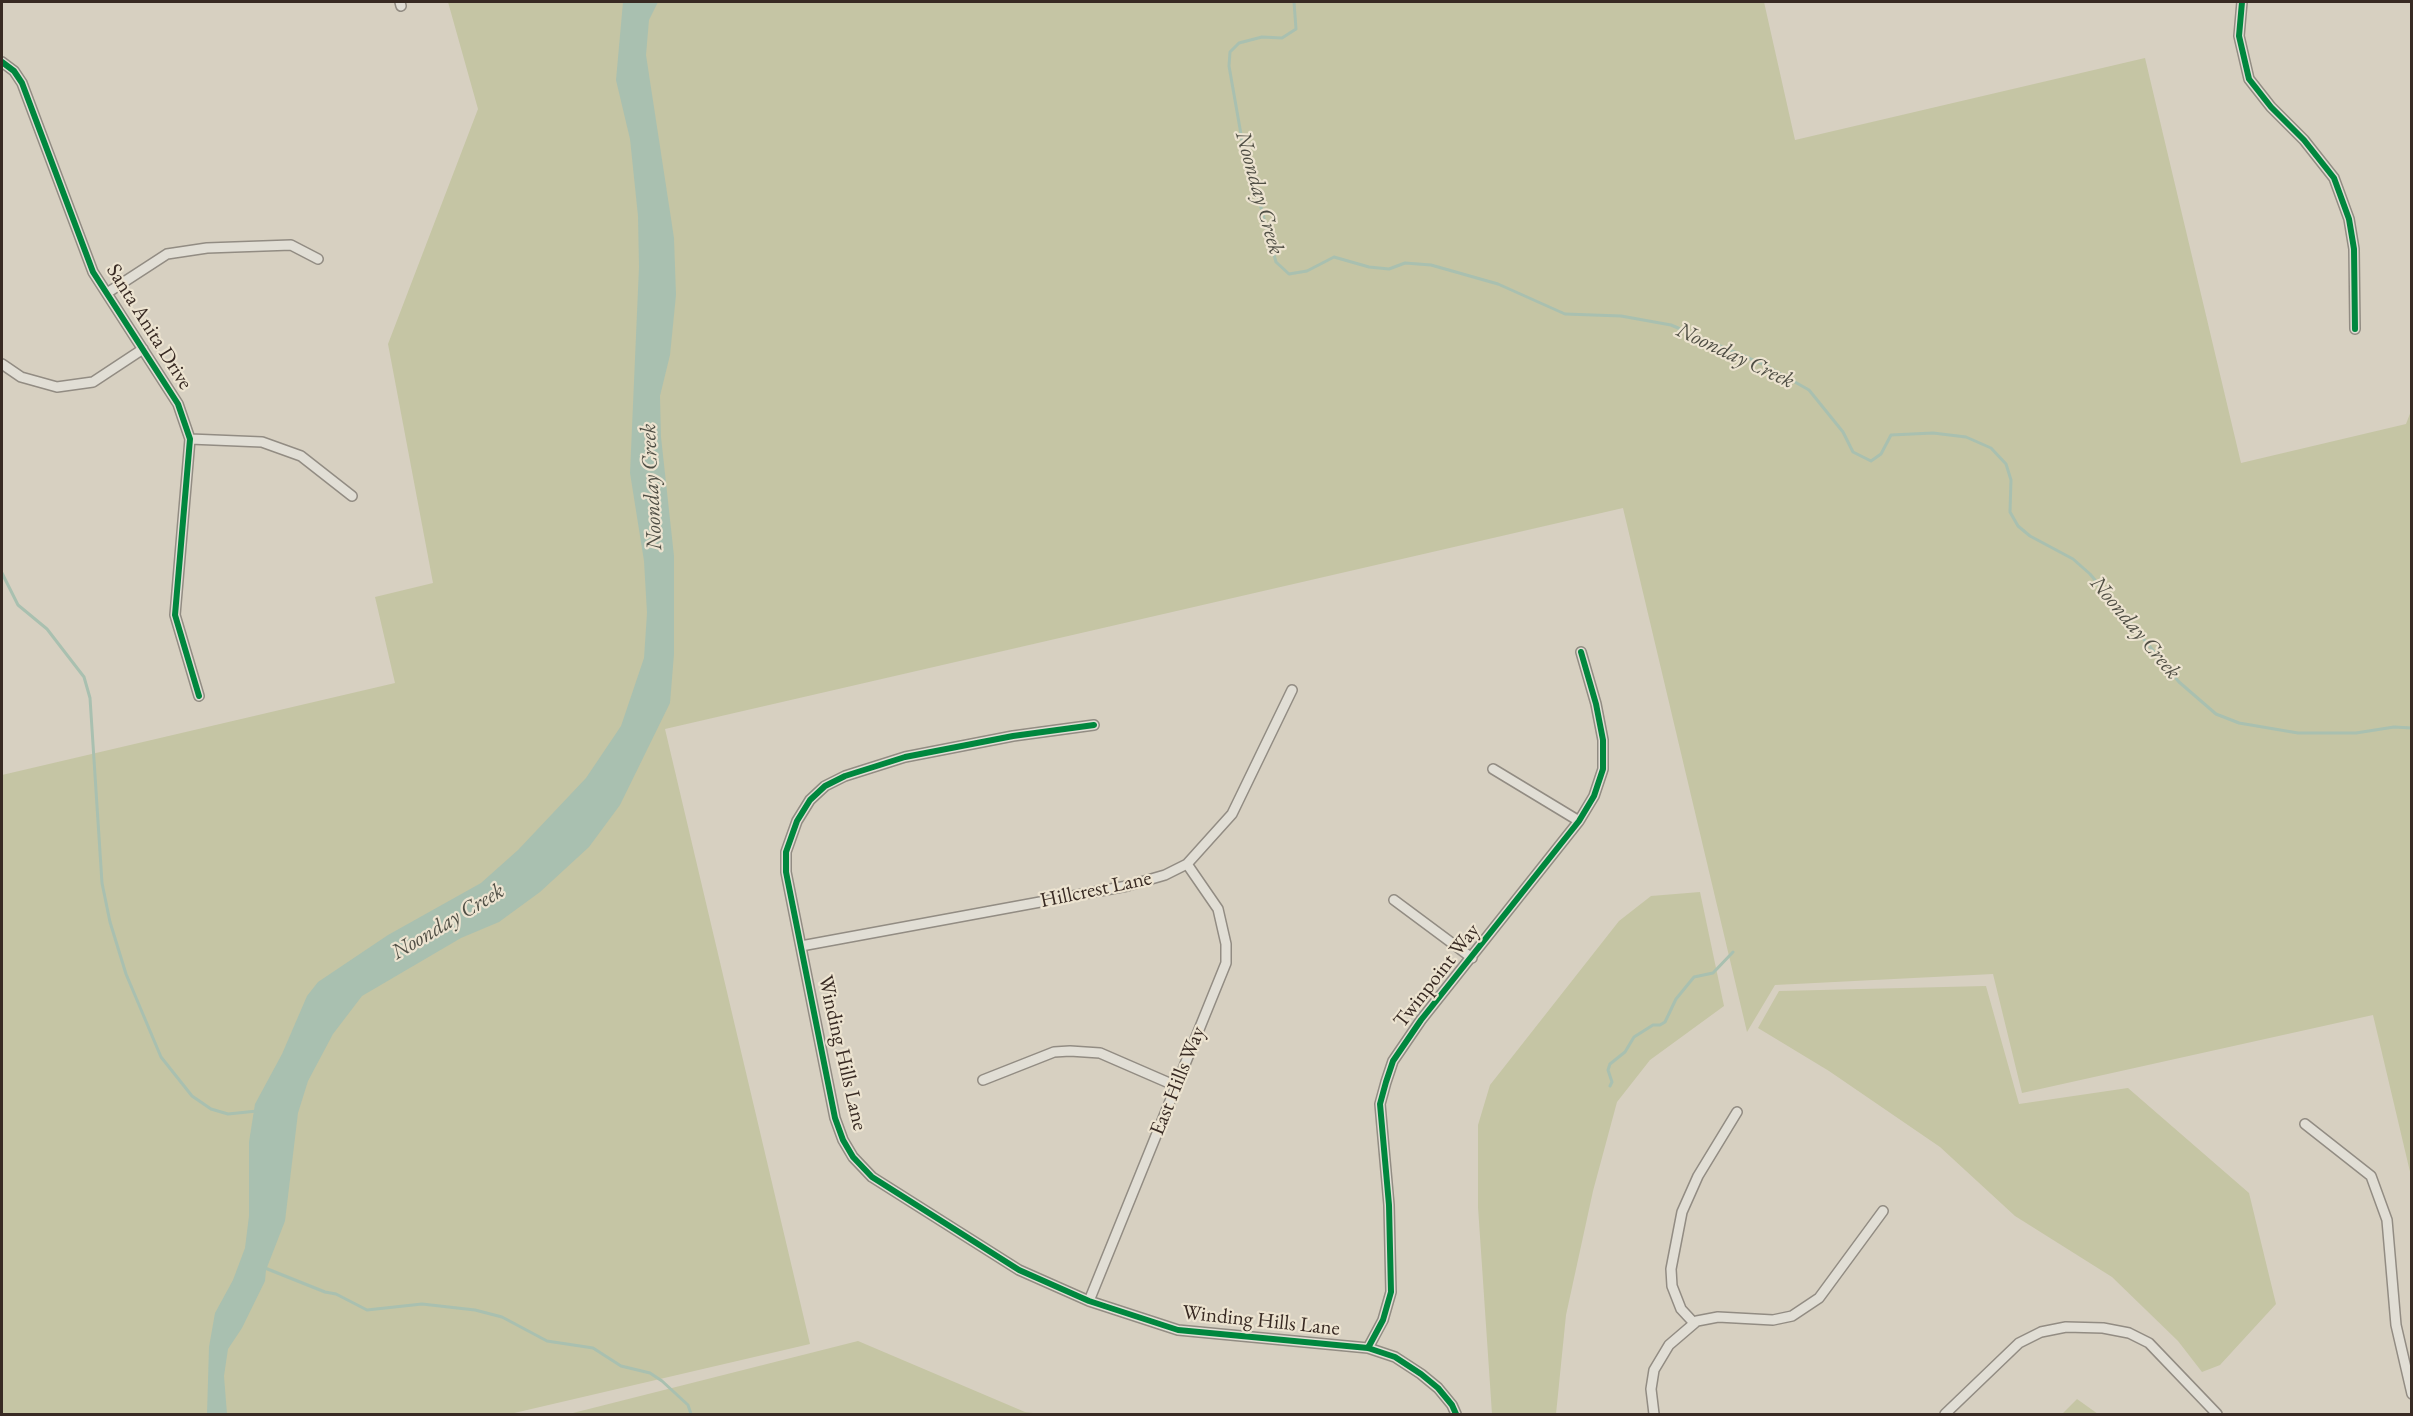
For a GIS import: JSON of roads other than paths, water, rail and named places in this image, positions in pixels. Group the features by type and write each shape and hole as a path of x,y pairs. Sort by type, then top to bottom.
{"street":[{"path":"2242,2 2239,36 2249,79 2258,93 2304,140 2334,178 2349,219 2354,249 2355,329"},
{"name":"Santa Anita Drive","path":"2,62 14,71 22,83 93,272 178,404 190,438 175,615 199,696"},
{"path":"107,293 167,254 207,248 291,245 318,259"},
{"path":"2,364 21,377 57,387 93,382 143,349"},
{"path":"190,438 262,442 301,456 352,496"},
{"name":"Twinpoint Way","path":"1368,1348 1383,1320 1390,1292 1389,1205 1380,1104 1386,1082 1393,1061 1421,1020 1579,821 1598,784 1604,755 1596,704 1581,652"},
{"name":"Hillcrest Lane","path":"801,946 1127,886 1165,875 1187,864 1232,814 1292,690"},
{"name":"Winding Hills Lane","path":"1094,725 1013,736 905,757 844,776 825,786 810,800 797,821 786,852 786,872 836,1118 843,1140 853,1157 872,1177 1019,1270 1089,1300 1178,1330 1368,1348 1395,1357 1421,1374 1438,1388 1452,1405 1456,1414"},
{"path":"1493,769 1579,821"},
{"name":"East Hills Way","path":"1089,1300 1226,963 1226,944 1218,909 1187,864"},
{"path":"1394,900 1472,957"},
{"path":"983,1080 1054,1052 1070,1051 1100,1053 1176,1086"},
{"path":"1694,1323 1680,1309 1672,1286 1671,1269 1682,1212 1698,1176 1737,1112"},
{"path":"2305,1124 2371,1176 2387,1220 2396,1325 2412,1394"},
{"path":"1654,1414 1651,1389 1654,1370 1669,1345 1694,1323 1718,1317 1773,1320 1792,1316 1819,1298 1883,1210"},
{"path":"1945,1414 2019,1343 2041,1332 2066,1328 2103,1328 2129,1332 2149,1343 2217,1414"}],"water":[{"path":"623,2 658,2 649,20 646,55 674,238 676,295 670,355 660,396 661,437 674,556 674,654 670,703 620,805 589,847 540,892 499,922 461,938 362,996 333,1034 308,1081 298,1113 285,1221 266,1270 265,1281 242,1328 228,1349 224,1376 227,1414 207,1414 209,1347 215,1313 233,1280 245,1248 249,1216 249,1142 255,1104 282,1054 307,996 318,982 388,935 481,883 518,850 586,778 621,726 644,658 647,613 644,561 630,473 639,267 638,216 630,139 616,80"}],"waterway":[{"name":"Noonday Creek","path":"1294,2 1296,29 1282,38 1262,37 1239,43 1230,52 1229,66 1242,140 1276,262 1289,274 1307,271 1334,257 1369,267 1389,269 1405,263 1431,265 1498,284 1565,314 1621,316 1671,325 1765,365 1809,390 1843,432 1853,452 1871,461 1881,454 1891,435 1933,433 1966,437 1991,448 2006,464 2011,480 2010,512 2018,526 2030,536 2073,559 2090,574 2179,682 2216,714 2239,723 2298,733 2356,733 2394,727 2412,728"},
{"path":"2,573 18,605 47,629 84,677 90,698 102,883 110,922 126,974 161,1057 192,1096 211,1109 228,1114 257,1111"},
{"path":"1610,1086 1612,1082 1608,1070 1610,1064 1625,1052 1634,1037 1653,1025 1665,1022 1676,999 1694,977 1713,973 1733,952"},
{"path":"265,1268 325,1292 336,1294 367,1310 422,1304 475,1310 502,1317 547,1341 593,1348 621,1366 650,1373 662,1381 688,1405 691,1414"}]}
